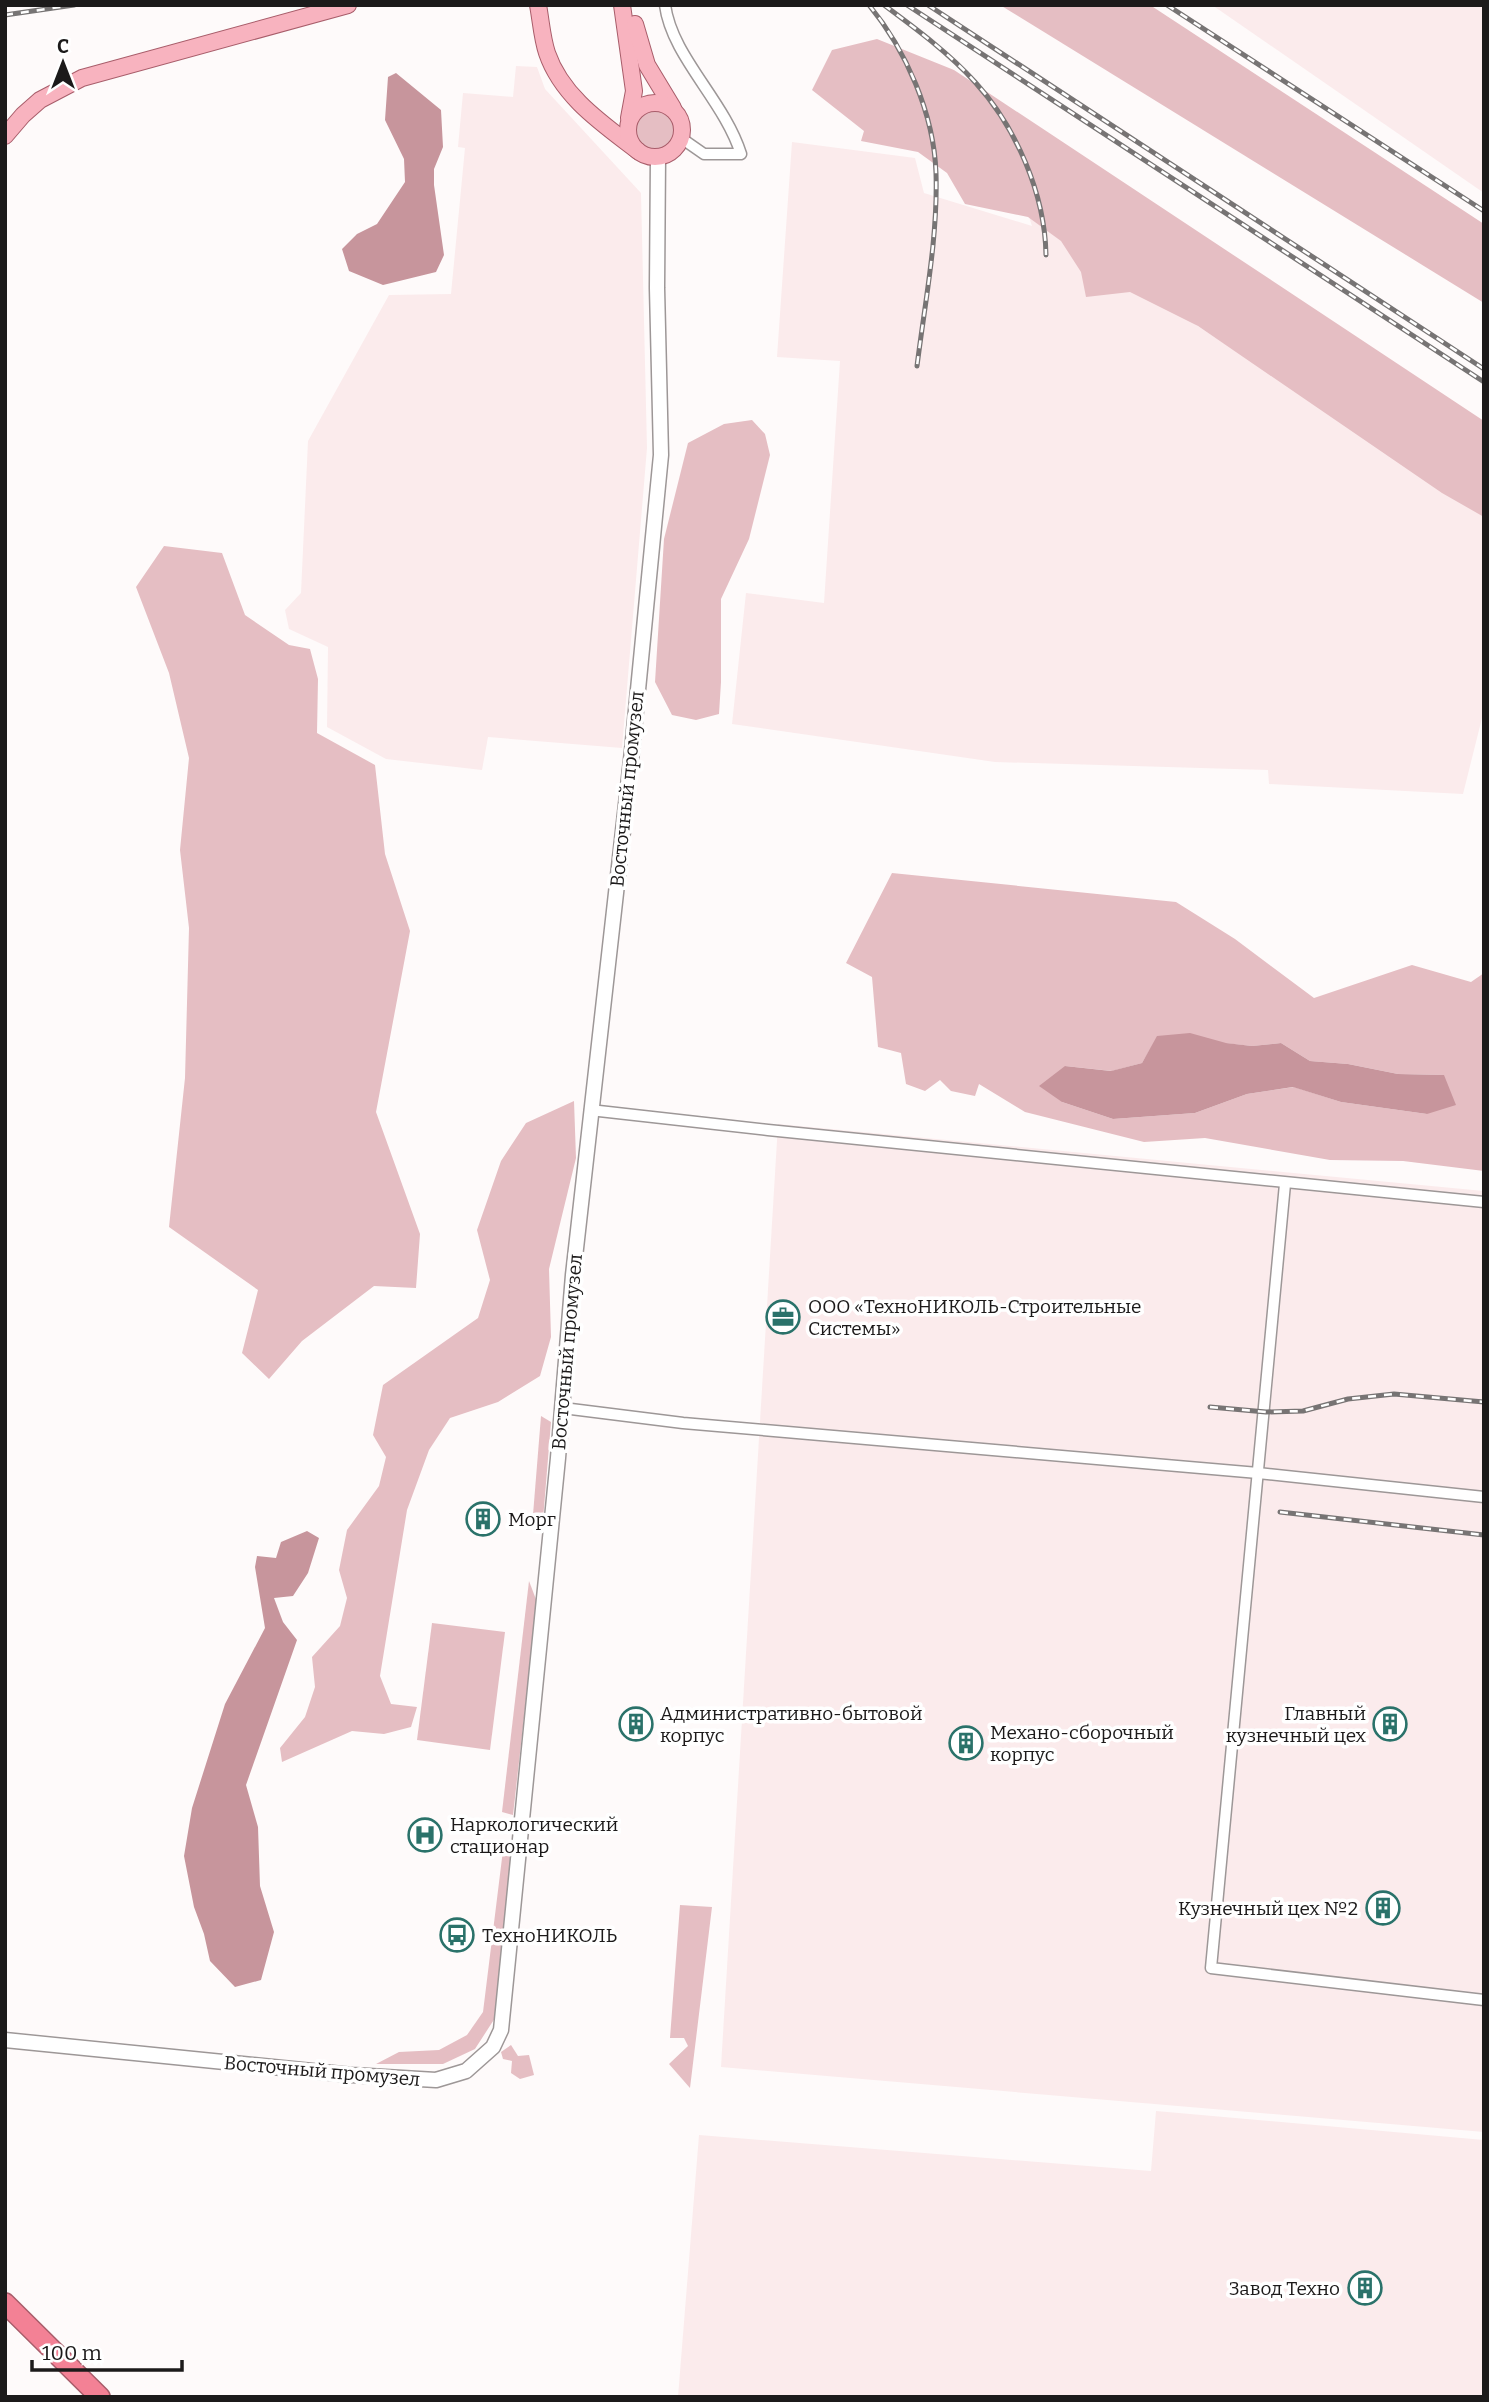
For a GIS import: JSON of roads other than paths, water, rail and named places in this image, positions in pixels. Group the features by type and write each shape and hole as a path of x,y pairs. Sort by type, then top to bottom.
{"highway":[{"path":"5,2303 100,2397"}],"main road":[{"path":"5,136 23,114 40,100 82,78 348,5"},
{"path":"537,5 547,52 562,84 598,119 638,151 650,157 658,157 674,149 682,131 678,116 647,65 638,39 632,5"},
{"path":"622,5 634,91 628,136 638,151"},
{"path":"598,119 624,122 638,108 653,103 666,105 678,116"}],"street":[{"path":"665,5 667,20 676,41 735,134 740,154 704,154 681,138"},
{"name":"Восточный промузел","path":"5,2040 436,2080 466,2071 493,2047 501,2029 563,1408 573,1275 633,741 661,455 657,288 658,157"},
{"path":"590,1110 1285,1184 1484,1202"},
{"path":"1285,1184 1211,1968 1484,2000"},
{"path":"563,1408 683,1423 1258,1473 1484,1497"}],"railway":[{"path":"5,15 74,5"},
{"path":"869,5 895,42 916,84 930,128 934,151 935,221 917,366"},
{"path":"884,5 954,61 975,82 1003,119 1026,162 1034,185 1046,255"},
{"path":"907,5 1484,382"},
{"path":"928,5 1484,369"},
{"path":"1167,5 1484,211"},
{"path":"1210,1407 1266,1412 1303,1411 1348,1399 1394,1394 1484,1402"},
{"path":"1280,1512 1484,1535"}],"place":[{"name":"ООО «ТехноНИКОЛЬ-Строительные Системы»","path":"783,1317"},
{"name":"Морг","path":"483,1519"},
{"name":"Административно-бытовой корпус","path":"636,1724"},
{"name":"Главный кузнечный цех","path":"1390,1724"},
{"name":"Механо-сборочный корпус","path":"966,1743"},
{"name":"Наркологический стационар","path":"425,1835"},
{"name":"Кузнечный цех №2","path":"1383,1908"},
{"name":"ТехноНИКОЛЬ","path":"457,1935"},
{"name":"Завод Техно","path":"1365,2288"}]}
